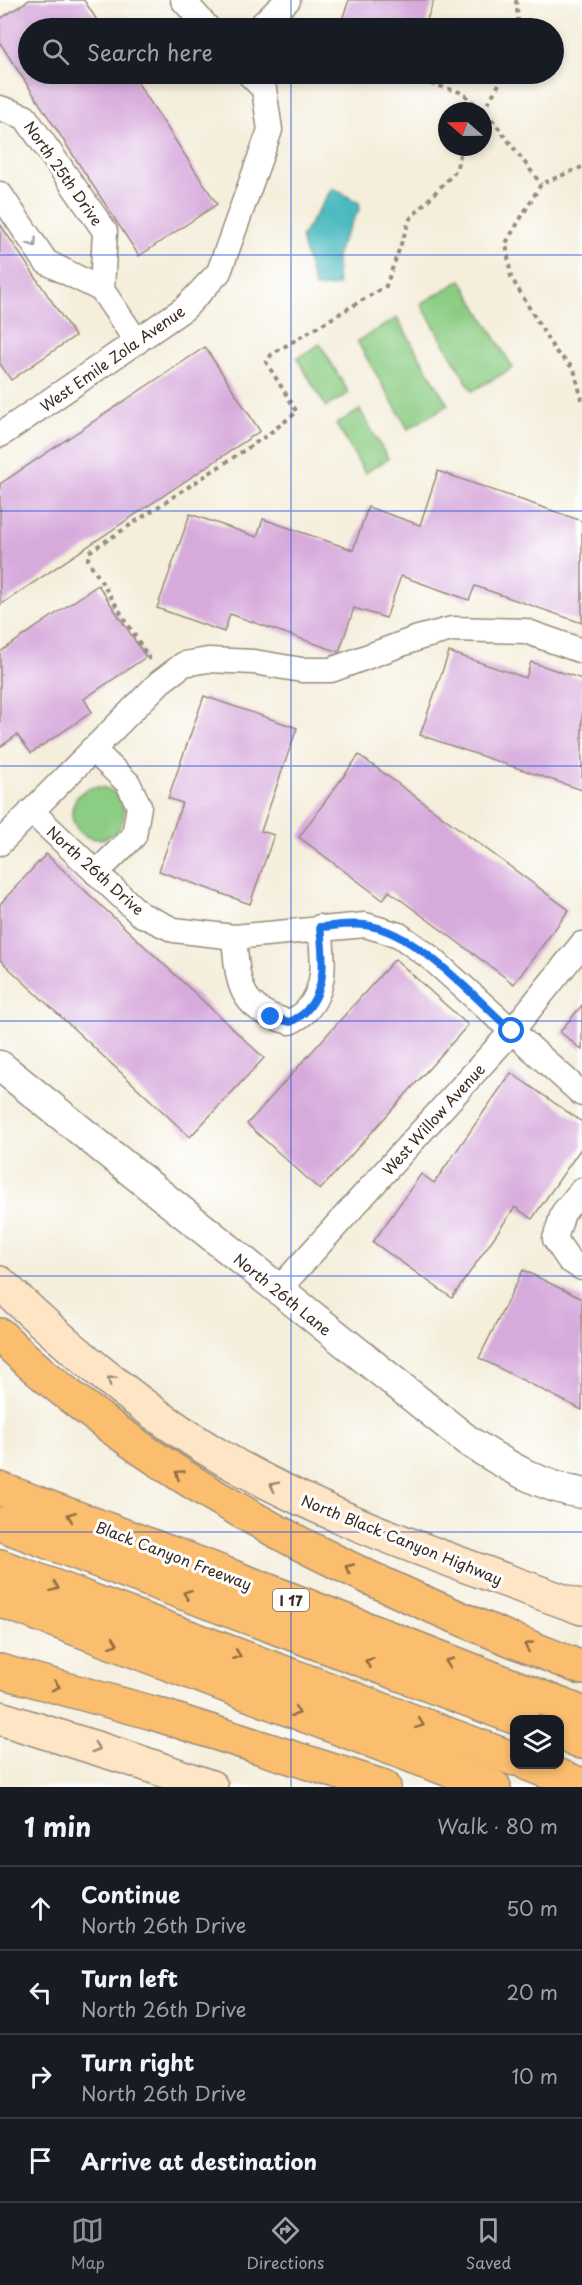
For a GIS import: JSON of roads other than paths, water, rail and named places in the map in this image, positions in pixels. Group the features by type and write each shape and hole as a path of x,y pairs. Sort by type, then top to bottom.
{"highway":[{"path":"0,1335 79,1404 206,1492 284,1536 404,1594 582,1668"},
{"name":"Black Canyon Freeway","path":"0,1489 582,1713"},
{"path":"0,1524 511,1715"},
{"path":"0,1566 510,1758"},
{"path":"0,1600 494,1787"},
{"path":"0,1671 153,1713 384,1787"},
{"path":"564,1735 582,1742"},
{"path":"541,1769 582,1785"}],"main road":[{"name":"North Black Canyon Highway","path":"0,1283 90,1363 168,1422 241,1468 345,1519 582,1608"},
{"path":"0,1718 211,1787"}],"street":[{"path":"183,0 199,18"},
{"path":"269,18 288,0"},
{"name":"West Emile Zola Avenue","path":"0,435 185,308 219,272 270,130 264,89 259,84"},
{"name":"North 25th Drive","path":"0,108 25,117 105,231 102,290"},
{"path":"0,194 46,262 102,290 137,342"},
{"path":"0,843 92,749 156,674 184,664 208,660 254,662 302,670 331,670 418,638 452,629 525,631 582,651"},
{"path":"92,749 128,783 139,806 134,836 96,873"},
{"name":"North 26th Drive","path":"31,811 140,914 174,930 234,937 320,927 365,925 399,935 431,958 582,1094"},
{"path":"234,937 237,977 249,1003 271,1017 290,1022 306,1012 316,996 324,965 320,927"},
{"name":"West Willow Avenue","path":"278,1290 512,1031 582,944"},
{"name":"North 26th Lane","path":"0,1066 468,1441 512,1470 569,1492 582,1493"},
{"path":"582,1190 562,1213 555,1239 569,1260 582,1268"}],"water":[{"path":"335,189 359,203 360,208 336,256 338,286 315,288 301,238 331,190"}]}
